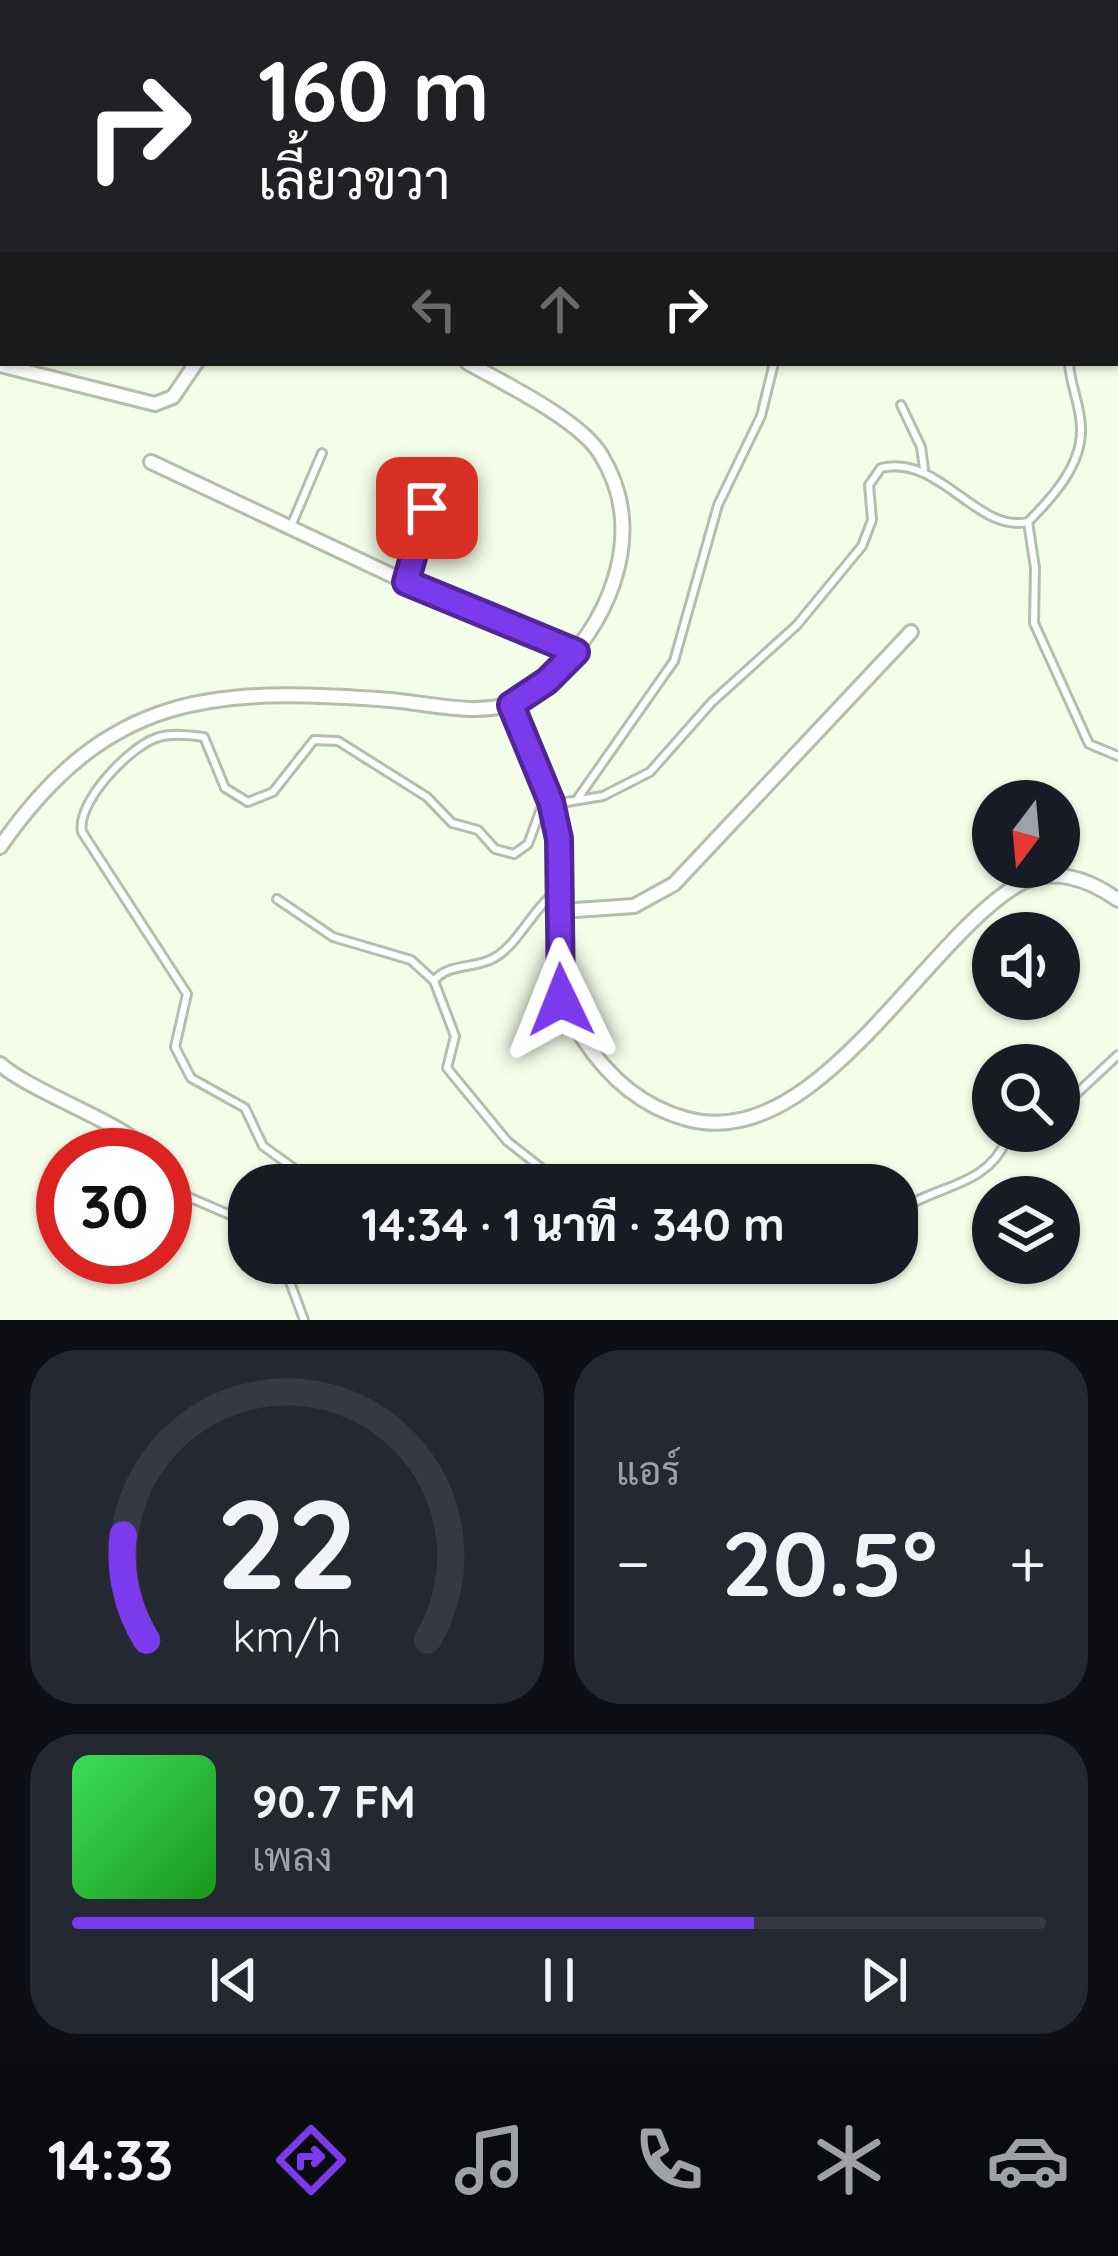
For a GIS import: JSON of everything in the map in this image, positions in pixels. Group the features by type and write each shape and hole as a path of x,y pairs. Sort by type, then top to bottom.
{"street":[{"path":"4,366 155,404 173,397 194,366"},
{"path":"0,847 21,816 100,740 178,706 281,692 511,705 547,681 576,652 620,566 623,514 611,473 581,433 473,366"},
{"path":"151,462 406,582 576,652"},
{"path":"561,911 634,906 674,884 911,632"},
{"path":"511,705 551,802 562,888 557,967 561,1000 586,1045 649,1106 699,1123 725,1123 778,1108 808,1086 1017,885 1072,877 1092,882 1118,900"},
{"path":"0,1064 51,1099 113,1128"}],"lane":[{"path":"578,799 674,661 718,505 761,416 773,366"},
{"path":"1070,366 1082,432 1077,453 1070,471 1028,522 1039,637 1089,744 1118,756"},
{"path":"902,405 921,447 924,470"},
{"path":"291,526 322,453"},
{"path":"288,1164 263,1146 245,1108 191,1078 178,1059 175,1047 187,994 82,832 84,810 135,750 156,738 204,737 225,788 248,802 273,793 314,740 338,741 427,797 452,823 478,830 505,854 528,844 538,809 551,802 630,786 650,772 712,702 797,625 868,536 873,474 893,465 924,470 1006,521 1028,522"},
{"path":"406,582 427,508"},
{"path":"434,981 446,970 501,955 538,904 562,888"},
{"path":"277,899 333,938 411,960 434,981 454,1036 447,1068 507,1141 536,1164"},
{"path":"1080,1090 1118,1055"},
{"path":"918,1203 974,1180 1001,1152"},
{"path":"192,1198 228,1213"},
{"path":"291,1284 304,1320"}],"route":[{"path":"427,508 406,582 576,652 547,681 511,705 551,802 559,839 561,1000"}]}
